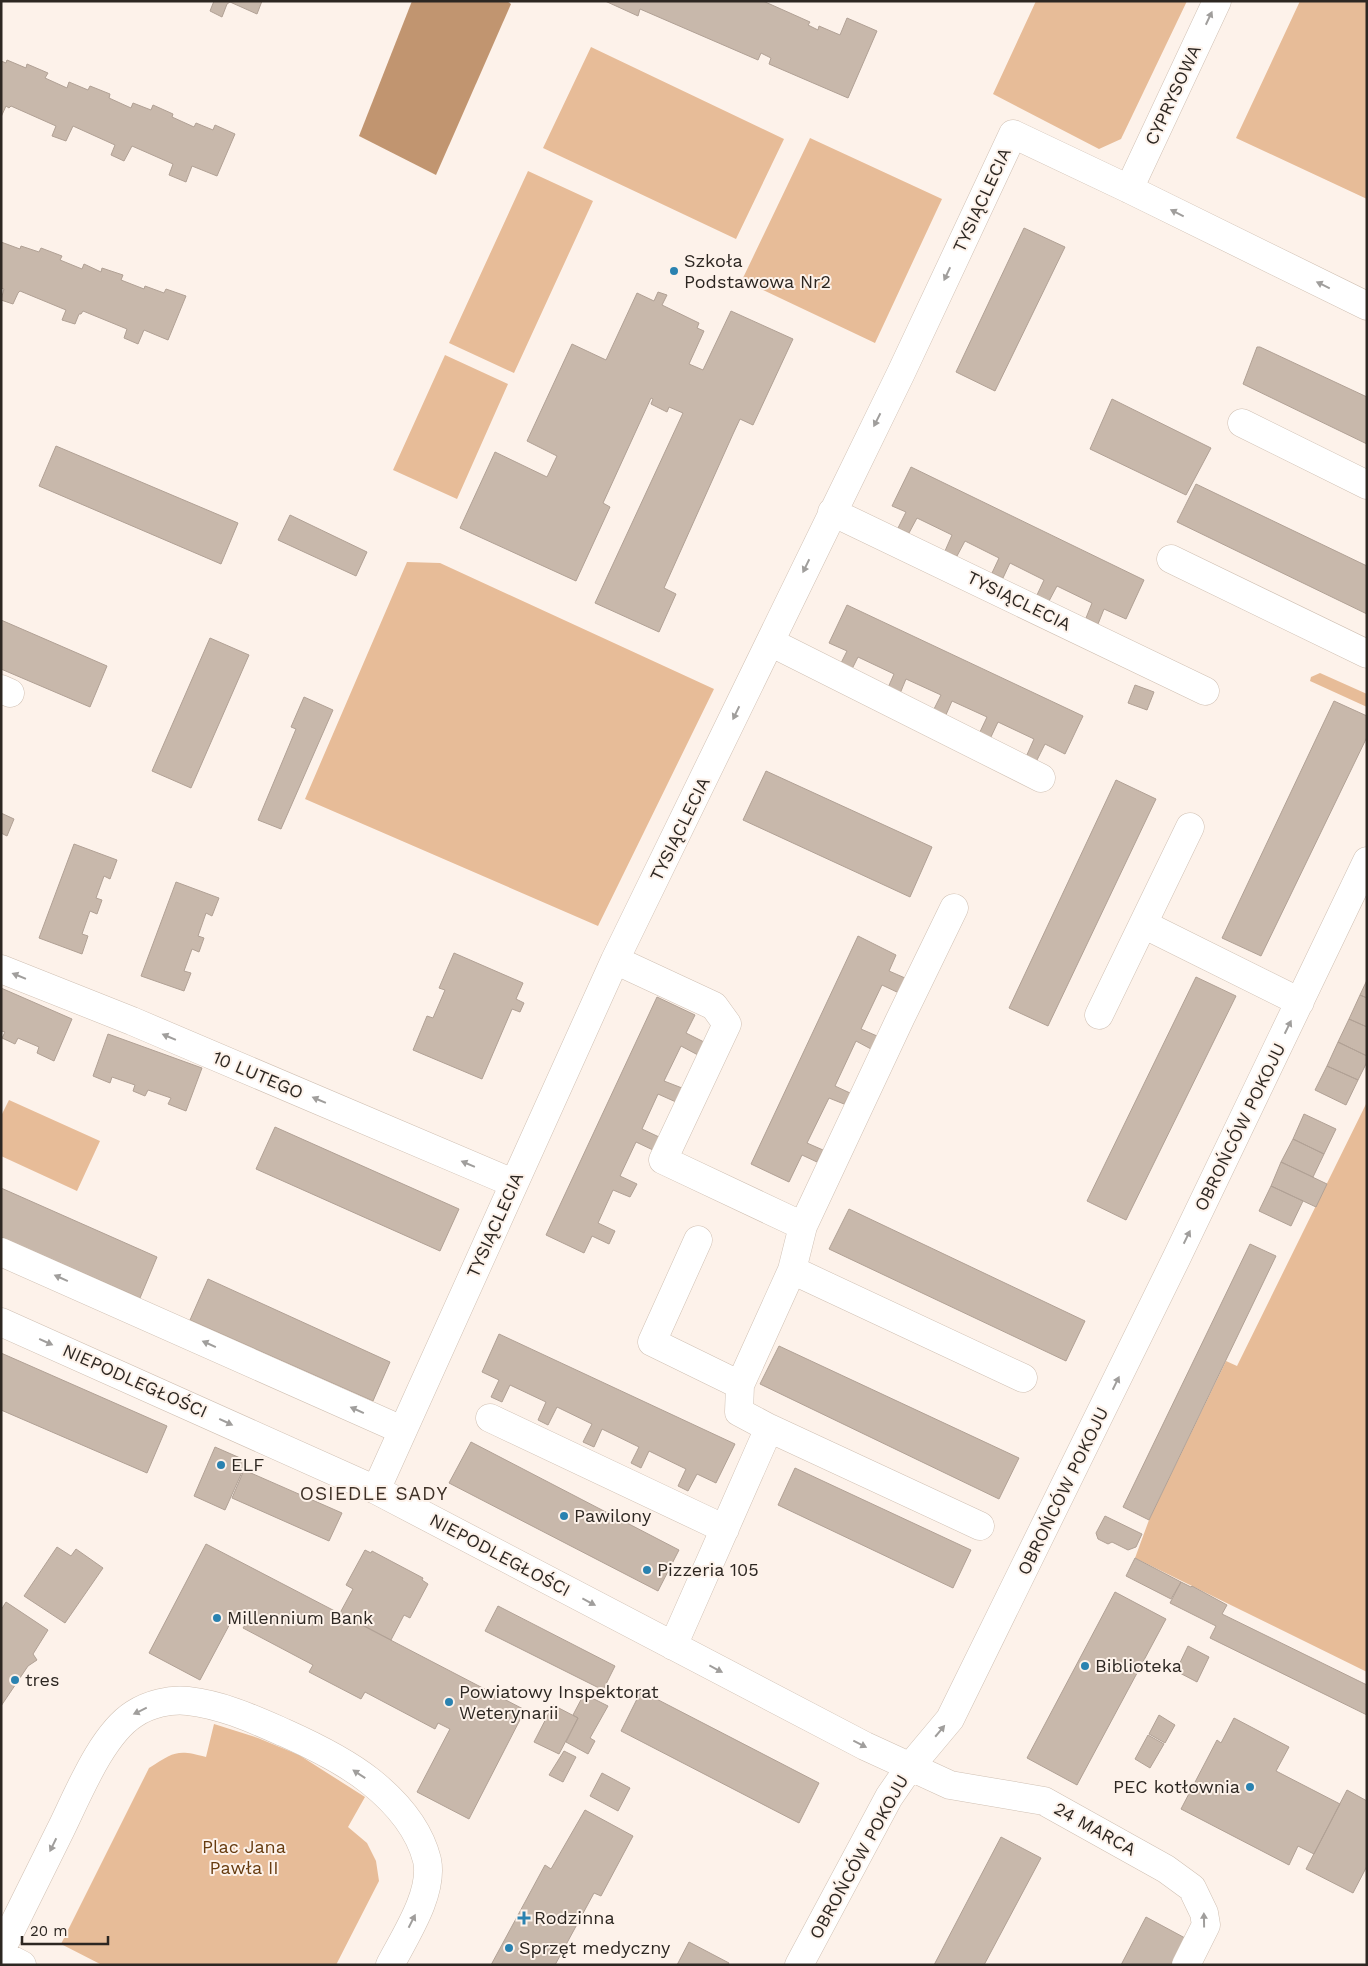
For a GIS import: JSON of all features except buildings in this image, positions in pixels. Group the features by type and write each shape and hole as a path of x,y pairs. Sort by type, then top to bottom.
{"street":[{"name":"CYPRYSOWA","path":"1129,189 1217,1"},
{"name":"TYSIĄCLECIA","path":"376,1490 615,960 900,373 1013,134 1367,306"},
{"path":"1242,423 1367,485"},
{"name":"TYSIĄCLECIA","path":"832,512 1205,692"},
{"path":"1171,559 1367,654"},
{"path":"770,642 1041,778"},
{"path":"1099,1014 1190,827"},
{"name":"OBROŃCÓW POKOJU","path":"799,1965 888,1797 909,1768 950,1719 1172,1268 1367,861"},
{"path":"954,908 900,1017 803,1226 792,1270 740,1385 739,1412 769,1428 980,1526"},
{"path":"1142,924 1300,1002"},
{"path":"615,960 714,1006 727,1024 663,1160 803,1226"},
{"name":"10 LUTEGO","path":"1,969 132,1021 513,1183"},
{"path":"698,1240 652,1342 740,1385"},
{"path":"1,1252 402,1430"},
{"path":"792,1270 1023,1378"},
{"name":"NIEPODLEGŁOŚCI","path":"1,1322 376,1490 909,1768"},
{"path":"490,1418 725,1529"},
{"path":"673,1646 769,1428"},
{"path":"1,1950 91,1768 113,1734 134,1714 156,1704 187,1701 240,1714 321,1751 369,1780 396,1805 410,1822 420,1839 427,1861 426,1885 421,1906 390,1965"},
{"name":"24 MARCA","path":"909,1768 950,1785 1044,1801 1166,1869 1192,1888 1204,1913 1206,1925 1186,1965"},
{"path":"1,1954 22,1965"}],"green space":[{"path":"1036,1 1187,1 1121,139 1099,149 993,94"},
{"path":"1300,1 1367,1 1367,199 1236,138"},
{"path":"591,47 784,139 736,239 543,148"},
{"path":"810,138 942,199 875,343 742,280"},
{"path":"528,171 593,201 514,373 449,343"},
{"path":"445,355 508,384 457,499 393,470"},
{"path":"407,562 440,563 714,689 598,926 305,799"},
{"path":"1320,673 1367,694 1367,707 1310,681 1311,677"},
{"path":"9,1100 100,1141 77,1191 1,1156 1,1116"},
{"path":"1367,1102 1367,1672 1135,1558 1149,1520 1226,1361 1237,1366"},
{"name":"Plac Jana Pawła II","path":"214,1724 258,1738 299,1755 365,1797 348,1827 367,1843 376,1861 379,1881 336,1965 102,1965 61,1944 149,1768 170,1755 188,1753 206,1757"}],"shaded area":[{"path":"412,1 507,1 511,4 436,175 359,136"}],"place":[{"name":"Szkoła Podstawowa Nr2","path":"674,271"},
{"name":"ELF","path":"221,1465"},
{"name":"Pawilony","path":"564,1516"},
{"name":"Pizzeria 105","path":"647,1570"},
{"name":"Millennium Bank","path":"217,1618"},
{"name":"Biblioteka","path":"1085,1666"},
{"name":"tres","path":"15,1680"},
{"name":"Powiatowy Inspektorat Weterynarii","path":"449,1702"},
{"name":"PEC kotłownia","path":"1250,1787"},
{"name":"Rodzinna","path":"524,1918"},
{"name":"Sprzęt medyczny","path":"509,1948"}],"district":[{"name":"OSIEDLE SADY","path":"374,1493"}]}
